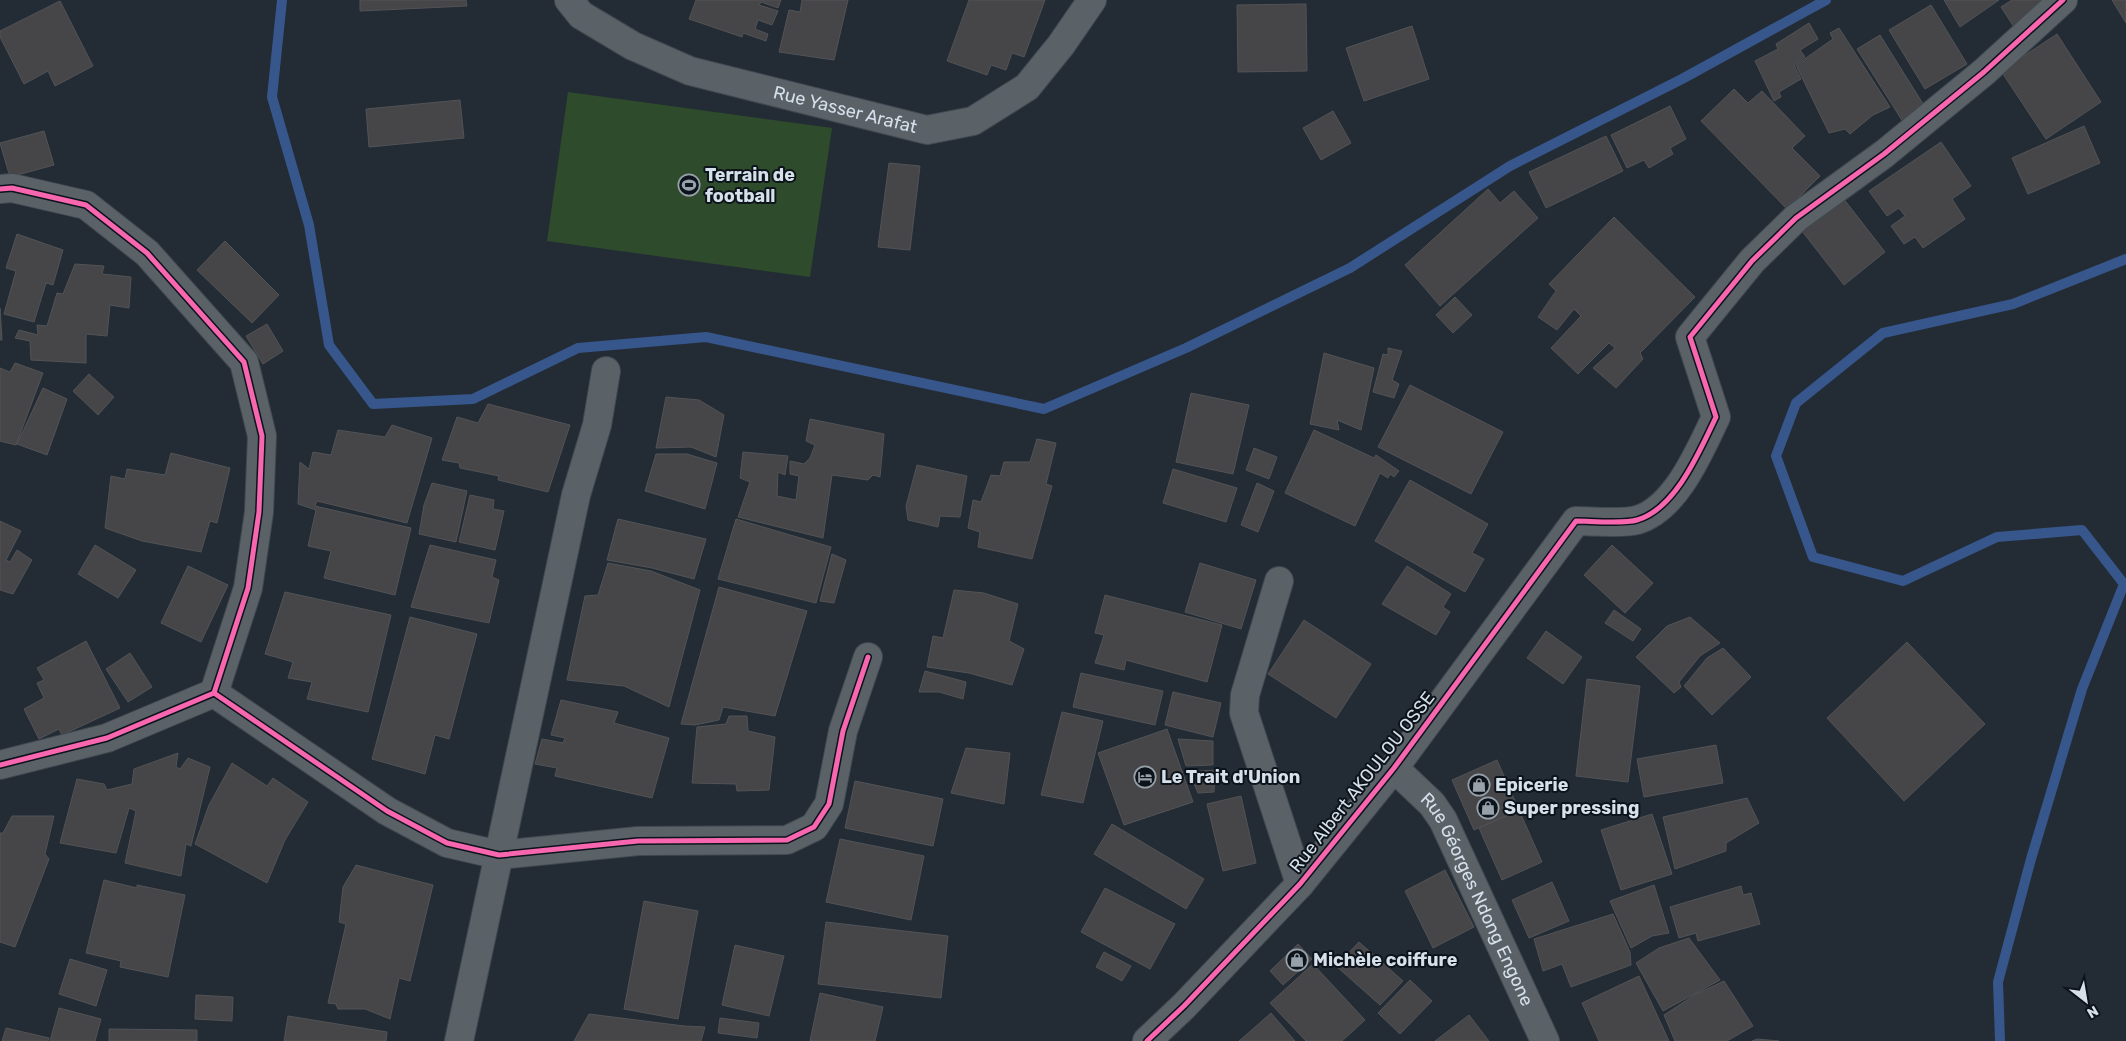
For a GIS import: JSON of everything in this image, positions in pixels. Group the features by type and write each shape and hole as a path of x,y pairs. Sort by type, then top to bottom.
{"street":[{"name":"Rue Yasser Arafat","path":"569,0 581,15 633,46 690,71 927,130 974,121 1027,87 1061,45 1092,0"},
{"name":"Rue Albert AKOULOU OSSE","path":"1147,1041 1217,973 1300,884 1394,768 1576,521 1637,521 1666,503 1694,462 1716,417 1690,337 1752,260 1796,218 1884,154 1984,72 2063,0"},
{"path":"0,189 12,188 86,205 147,253 244,362 262,436 259,512 248,588 214,693 107,738 0,765"},
{"path":"459,1041 576,495 596,425 606,371"},
{"path":"1280,581 1245,695 1244,713 1300,884"},
{"path":"214,693 387,811 447,843 499,855 638,841 787,840 814,827 829,804 843,731 868,657"},
{"name":"Rue Géorges Ndong Engone","path":"1394,768 1432,804 1443,820 1471,877 1545,1041"}],"green space":[{"name":"Terrain de football","path":"568,92 832,128 810,277 547,241"}],"building":[{"path":"360,0 466,0 467,6 360,11"},
{"path":"696,0 781,0 778,8 761,2 759,5 778,11 772,25 758,20 755,29 768,34 766,41 743,33 742,37 689,19"},
{"path":"802,0 848,0 834,60 779,52 789,10 800,12"},
{"path":"969,0 1045,0 1024,57 1012,53 1006,70 991,65 987,75 947,61"},
{"path":"1944,0 1999,0 1960,27"},
{"path":"2012,0 2050,0 2014,27 2001,7"},
{"path":"2112,0 2126,0 2126,23"},
{"path":"60,1 93,66 55,86 48,71 24,84 0,37 0,31"},
{"path":"1306,4 1307,71 1238,72 1237,5"},
{"path":"1931,5 1967,64 1925,89 1889,30"},
{"path":"1809,23 1818,39 1800,50 1805,57 1794,65 1801,79 1779,92 1781,97 1774,101 1755,61 1778,49 1776,44"},
{"path":"1412,26 1429,79 1364,101 1346,48"},
{"path":"1839,28 1890,107 1873,115 1850,134 1845,129 1829,133 1796,65 1833,39 1830,33"},
{"path":"2057,34 2101,102 2046,139 2001,71"},
{"path":"1880,35 1925,107 1905,125 1857,49"},
{"path":"1734,89 1748,103 1762,91 1805,136 1792,148 1820,176 1787,209 1701,121"},
{"path":"460,100 464,138 369,147 366,109"},
{"path":"1670,106 1686,139 1670,148 1673,154 1649,168 1644,160 1627,168 1611,135"},
{"path":"1333,111 1351,143 1321,160 1303,128"},
{"path":"2084,126 2100,163 2028,194 2012,158"},
{"path":"44,131 54,165 10,177 0,143"},
{"path":"1606,136 1623,171 1546,208 1529,172"},
{"path":"1941,142 1971,186 1952,199 1965,219 1923,248 1915,237 1904,244 1891,226 1905,216 1899,208 1887,216 1869,191"},
{"path":"889,163 920,166 910,250 878,247"},
{"path":"1488,189 1500,203 1514,191 1538,218 1440,306 1405,265"},
{"path":"1843,198 1885,252 1844,285 1802,231"},
{"path":"1614,217 1695,297 1640,353 1643,359 1616,388 1593,368 1615,348 1609,343 1578,374 1551,348 1581,316 1574,309 1557,330 1538,317 1556,291 1549,284"},
{"path":"17,234 63,250 53,285 46,283 34,322 4,314 16,271 6,268"},
{"path":"225,241 279,295 252,323 197,270"},
{"path":"75,264 104,266 102,274 131,277 129,308 110,305 107,336 86,334 86,363 31,360 30,341 15,338 19,330 38,335 37,325 47,326 57,293 63,294"},
{"path":"1455,297 1472,315 1453,333 1436,315"},
{"path":"0,308 2,340 0,340"},
{"path":"267,324 283,351 263,364 246,336"},
{"path":"1388,348 1402,351 1392,380 1399,384 1394,398 1373,392 1383,354 1388,355"},
{"path":"1324,353 1374,368 1361,430 1337,420 1339,430 1310,424"},
{"path":"15,363 43,373 16,445 0,441 0,368 10,372"},
{"path":"89,374 114,397 98,415 73,391"},
{"path":"1410,385 1503,432 1471,494 1378,447"},
{"path":"43,388 67,399 47,455 17,444"},
{"path":"1191,393 1249,405 1233,474 1176,462"},
{"path":"666,397 699,400 724,415 716,457 691,447 656,448"},
{"path":"488,404 570,425 548,492 498,480 499,476 460,468 459,463 442,460 457,417 478,423"},
{"path":"810,419 884,434 880,477 873,475 868,480 832,475 823,538 738,517 750,482 740,478 743,452 788,456 785,475 778,472 777,496 796,500 799,476 790,474 790,461 804,464 810,458 815,445 806,441"},
{"path":"392,425 432,438 407,523 317,501 315,506 411,528 395,595 324,578 331,551 308,546 316,510 298,504 300,462 309,469 313,452 331,455 338,430 385,437"},
{"path":"1314,430 1374,458 1376,455 1399,471 1394,477 1390,474 1388,478 1380,473 1355,526 1285,493"},
{"path":"1037,439 1056,443 1046,484 1052,486 1032,559 978,547 980,532 968,528 973,500 981,502 991,475 1000,476 1004,462 1030,462"},
{"path":"1254,448 1277,457 1269,479 1246,470"},
{"path":"171,453 230,468 217,523 210,521 201,552 142,541 105,528 111,476 125,479 127,469 165,475"},
{"path":"656,454 687,454 717,463 705,509 645,491"},
{"path":"917,465 967,476 960,517 940,516 938,527 908,520 906,506"},
{"path":"1173,469 1237,488 1226,522 1163,503"},
{"path":"1410,480 1488,524 1472,553 1484,559 1465,592 1375,541"},
{"path":"432,483 467,491 456,542 419,534 424,505"},
{"path":"1257,483 1274,491 1258,532 1241,525"},
{"path":"470,495 494,500 493,509 504,511 495,550 459,542"},
{"path":"618,519 706,539 694,579 652,568 607,560"},
{"path":"736,519 831,547 816,603 718,579"},
{"path":"0,521 21,531 6,560 10,562 17,550 32,560 13,594 0,590"},
{"path":"95,545 136,570 118,598 78,574"},
{"path":"430,545 496,560 492,577 499,580 489,623 411,607"},
{"path":"1612,545 1653,583 1625,613 1584,575"},
{"path":"832,554 846,560 834,603 820,601"},
{"path":"608,563 651,571 700,590 669,707 624,686 567,680 585,596 598,595"},
{"path":"1200,563 1256,580 1241,629 1185,612"},
{"path":"188,566 228,585 201,642 161,623"},
{"path":"1407,566 1451,594 1443,607 1450,612 1436,635 1382,604"},
{"path":"719,587 807,611 775,716 723,707 719,720 695,725 681,724"},
{"path":"954,590 984,593 1018,604 1009,641 1024,649 1012,685 969,673 927,667 933,636 943,638"},
{"path":"285,592 391,615 368,712 307,699 312,682 288,678 293,662 265,654"},
{"path":"1105,595 1222,625 1207,682 1126,660 1124,670 1095,663 1104,635 1095,633"},
{"path":"1614,610 1641,629 1633,641 1605,623"},
{"path":"410,617 477,634 449,739 435,735 425,774 372,759"},
{"path":"1690,617 1720,643 1700,656 1679,682 1681,687 1674,693 1636,657 1667,626"},
{"path":"1304,620 1371,664 1336,718 1268,674"},
{"path":"1546,631 1582,657 1563,684 1527,658"},
{"path":"86,641 120,708 62,735 59,729 39,739 24,709 44,698 37,683 44,680 37,668"},
{"path":"1907,642 1985,724 1904,801 1827,718"},
{"path":"1723,648 1751,677 1712,715 1684,686 1707,658"},
{"path":"130,653 152,687 128,702 106,669"},
{"path":"925,671 966,682 963,699 939,692 919,692"},
{"path":"1081,673 1163,691 1155,725 1073,707"},
{"path":"1587,679 1640,686 1628,782 1576,776"},
{"path":"1173,692 1221,703 1213,737 1165,725"},
{"path":"561,700 618,712 614,723 669,738 652,798 555,776 557,768 535,764 542,739 563,743 565,738 551,735"},
{"path":"1062,712 1103,721 1083,803 1041,795"},
{"path":"729,716 747,716 748,731 775,737 769,790 737,791 736,784 692,783 697,727 726,724"},
{"name":"Le Trait d'Union","path":"1167,729 1193,802 1124,825 1098,753"},
{"path":"1178,739 1213,741 1213,765 1186,766"},
{"path":"1716,745 1723,783 1644,797 1637,759"},
{"path":"966,748 1010,753 1004,804 951,793"},
{"path":"178,753 176,767 180,769 188,758 210,767 191,846 186,844 181,876 125,863 136,811 129,808 116,853 60,843 77,779 104,784 107,790 132,784 134,769"},
{"path":"1497,760 1519,810 1474,830 1452,780"},
{"path":"232,763 267,786 273,778 308,802 285,840 267,883 195,844 209,805"},
{"path":"1215,770 1214,792 1198,793 1189,772"},
{"path":"855,781 943,799 933,846 845,828"},
{"path":"1241,796 1256,863 1223,871 1207,804"},
{"path":"1747,798 1759,823 1726,843 1726,851 1675,869 1663,817"},
{"path":"1519,810 1542,862 1502,880 1479,828"},
{"path":"1652,814 1672,874 1621,890 1601,830"},
{"path":"12,816 54,816 45,854 49,859 15,947 0,942 0,833 3,833"},
{"path":"1112,824 1204,879 1186,909 1094,854"},
{"path":"840,839 924,856 911,920 826,902"},
{"path":"356,865 433,885 410,981 399,978 390,1019 365,1009 338,1009 336,1004 328,1003 346,924 339,922 343,887"},
{"path":"1445,870 1474,927 1433,948 1405,891"},
{"path":"104,880 137,888 137,885 185,895 168,977 120,967 121,961 86,953"},
{"path":"1552,882 1569,921 1529,938 1512,900"},
{"path":"1654,885 1669,933 1652,936 1631,948 1610,901"},
{"path":"1741,886 1743,895 1751,893 1760,924 1698,941 1696,933 1679,938 1670,907"},
{"path":"1105,888 1175,924 1150,969 1081,932"},
{"path":"644,901 698,911 678,1019 624,1009"},
{"path":"1613,914 1630,952 1631,965 1571,987 1562,964 1543,971 1534,939"},
{"path":"826,922 948,936 941,998 818,984"},
{"path":"1689,938 1720,980 1663,1011 1636,963 1659,948"},
{"path":"1359,942 1403,981 1380,1005 1336,966"},
{"path":"1298,944 1312,959 1283,985 1270,971"},
{"path":"735,945 784,956 769,1016 722,1005"},
{"path":"1104,952 1131,966 1122,981 1096,967"},
{"path":"70,959 107,970 96,1006 59,994"},
{"path":"1313,964 1365,1020 1342,1041 1306,1041 1270,1003"},
{"path":"1639,976 1669,1041 1599,1041 1582,1003"},
{"path":"1410,980 1432,1001 1400,1034 1378,1013"},
{"path":"1724,981 1753,1026 1727,1041 1675,1041 1664,1015 1696,994"},
{"path":"820,993 883,1007 875,1041 810,1041"},
{"path":"196,995 233,997 232,1021 195,1019"},
{"path":"59,1008 101,1019 95,1041 50,1041"},
{"path":"1271,1013 1295,1041 1239,1041 1254,1028"},
{"path":"589,1014 705,1027 701,1041 574,1041"},
{"path":"1469,1015 1489,1041 1435,1041"},
{"path":"288,1016 387,1032 386,1041 284,1041"},
{"path":"720,1018 759,1023 757,1038 718,1033"},
{"path":"6,1028 49,1038 48,1041 2,1041"},
{"path":"109,1029 197,1030 197,1041 109,1041"},
{"path":"1757,1039 1779,1041 1752,1041"}],"waterway":[{"path":"282,0 272,97 309,225 329,345 373,404 473,399 578,348 706,337 1044,409 1186,348 1350,268 1510,166 1682,79 1826,0"},
{"path":"2000,1041 1998,982 2031,859 2082,689 2124,584 2082,530 1997,537 1903,581 1813,557 1776,456 1796,403 1883,333 2013,304 2126,259"}],"cycle path":[{"path":"1147,1041 1184,1006 1300,884 1394,768 1576,521 1616,522 1637,520 1651,514 1664,504 1675,491 1694,461 1716,417 1690,337 1752,261 1796,218 1884,154 1984,72 2063,0"},
{"path":"0,189 12,188 86,205 147,253 244,362 262,436 259,512 248,588 214,693 107,738 0,765"},
{"path":"214,693 387,811 447,843 499,855 638,841 787,840 814,827 829,804 843,731 868,657"}],"place":[{"name":"Terrain de football","path":"689,185"},
{"name":"Le Trait d'Union","path":"1145,777"},
{"name":"Epicerie","path":"1479,785"},
{"name":"Super pressing","path":"1488,808"},
{"name":"Michèle coiffure","path":"1297,960"}]}
